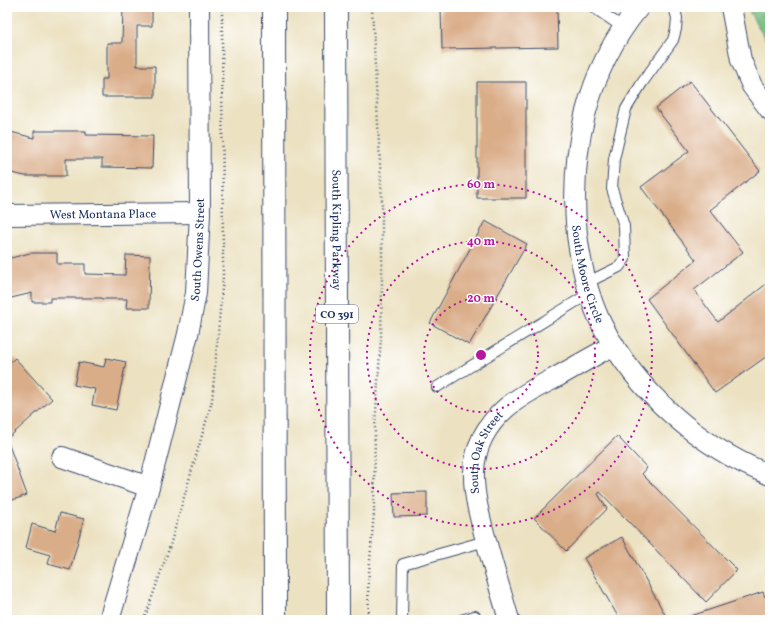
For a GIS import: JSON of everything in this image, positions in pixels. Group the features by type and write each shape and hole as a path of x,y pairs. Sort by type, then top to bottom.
{"main road":[{"path":"274,7 275,620"},
{"name":"South Kipling Parkway","path":"336,7 338,620"}],"street":[{"name":"South Owens Street","path":"109,620 149,487 188,334 196,292 200,213 199,7"},
{"name":"South Moore Circle","path":"639,7 616,40 593,87 586,108 578,150 576,171 576,218 580,259 588,288 602,324 614,345 644,386 671,414 717,448 755,469 770,475"},
{"path":"731,7 741,60 752,86 770,110"},
{"name":"West Montana Place","path":"7,215 200,213"},
{"name":"South Oak Street","path":"509,620 477,508 473,472 476,454 483,436 492,422 506,407 527,393 614,345"},
{"path":"62,457 149,487"}],"lane":[{"path":"593,7 624,28"},
{"path":"437,387 619,267 625,259 624,226 612,189 614,159 626,109 642,83 673,40 677,18 674,7"},
{"path":"402,620 402,564 486,541"},
{"path":"461,620 475,616"}],"path":[{"path":"369,620 368,585 374,512 375,427 381,337 382,290 382,202 372,7"}],"green space":[{"path":"750,7 770,7 770,47 750,13"}],"building":[{"path":"123,7 152,7 152,26 137,26 137,66 155,66 155,97 102,97 102,79 107,79 107,43 122,43"},
{"path":"441,7 557,7 558,47 442,49"},
{"path":"690,81 760,171 710,210 743,252 694,290 718,322 770,281 770,354 715,393 647,299 696,260 641,187 689,151 656,108"},
{"path":"477,82 526,82 526,198 477,198"},
{"path":"7,131 34,138 34,131 86,131 86,135 153,136 152,168 102,167 102,159 66,159 66,176 25,176 7,172"},
{"path":"485,221 527,244 469,345 430,323"},
{"path":"30,253 57,253 57,264 85,264 85,274 125,275 126,255 150,256 149,308 126,308 127,299 50,298 50,302 32,302 32,293 7,299 7,259"},
{"path":"15,358 52,399 7,439 7,365"},
{"path":"106,358 126,362 116,410 92,405 95,389 74,385 79,362 104,367"},
{"path":"617,436 647,468 642,474 737,570 706,602 600,492 598,494 607,509 566,551 534,518"},
{"path":"7,445 9,445 27,495 7,502"},
{"path":"427,492 427,516 394,517 393,493"},
{"path":"60,513 84,519 70,570 48,564 50,555 26,548 32,524 55,531"},
{"path":"622,537 668,620 620,620 584,558"},
{"path":"763,592 765,597 770,595 770,620 688,620 688,617"}]}
